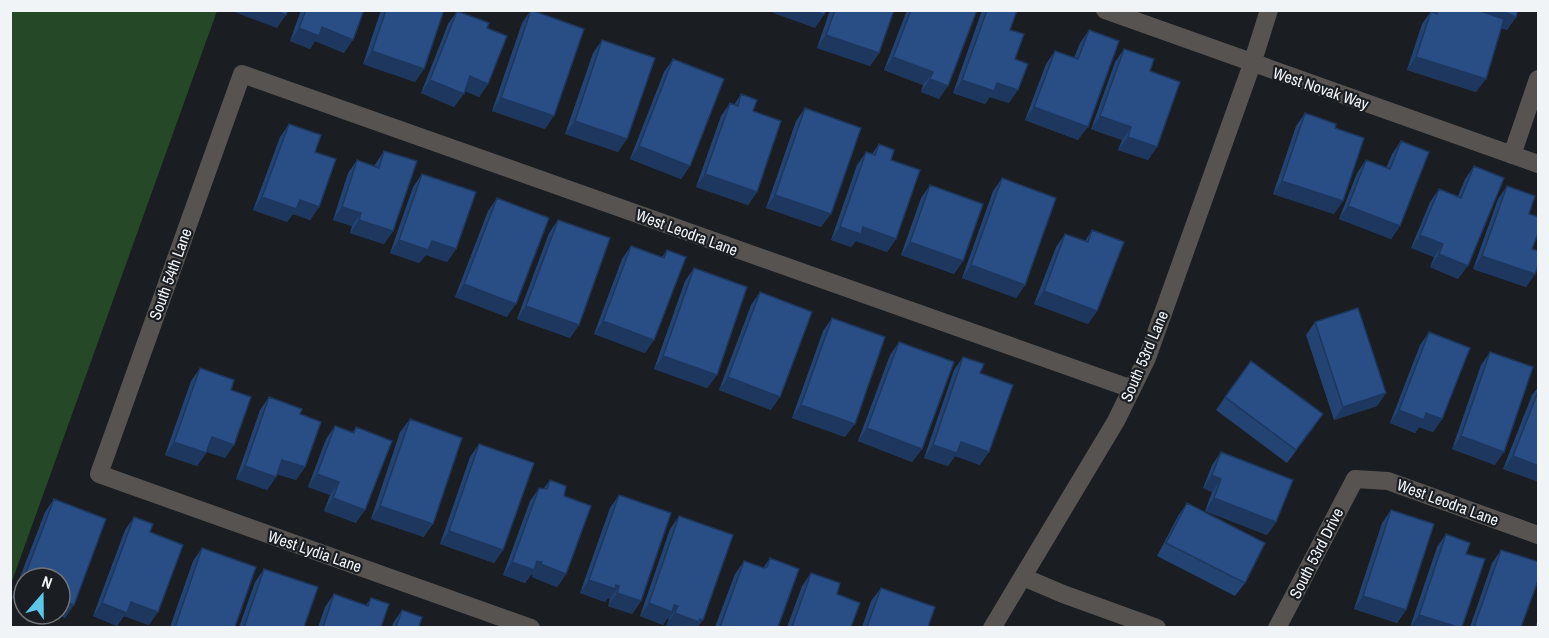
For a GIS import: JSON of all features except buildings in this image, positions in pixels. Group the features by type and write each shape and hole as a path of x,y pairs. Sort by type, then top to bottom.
{"street":[{"name":"West Novak Way","path":"1105,10 1539,164"},
{"name":"South 53rd Lane","path":"992,627 1116,421 1147,358 1252,64 1269,10"},
{"name":"West Leodra Lane","path":"242,74 1132,389"},
{"name":"South 54th Lane","path":"99,474 242,74"},
{"path":"1512,155 1539,79"},
{"name":"West Lydia Lane","path":"99,474 531,627"},
{"name":"West Leodra Lane","path":"1355,479 1388,481 1539,535"},
{"name":"South 53rd Drive","path":"1277,627 1355,479"},
{"path":"1023,577 1157,627"}],"green space":[{"path":"10,11 217,11 17,566 12,566 11,584"}]}
